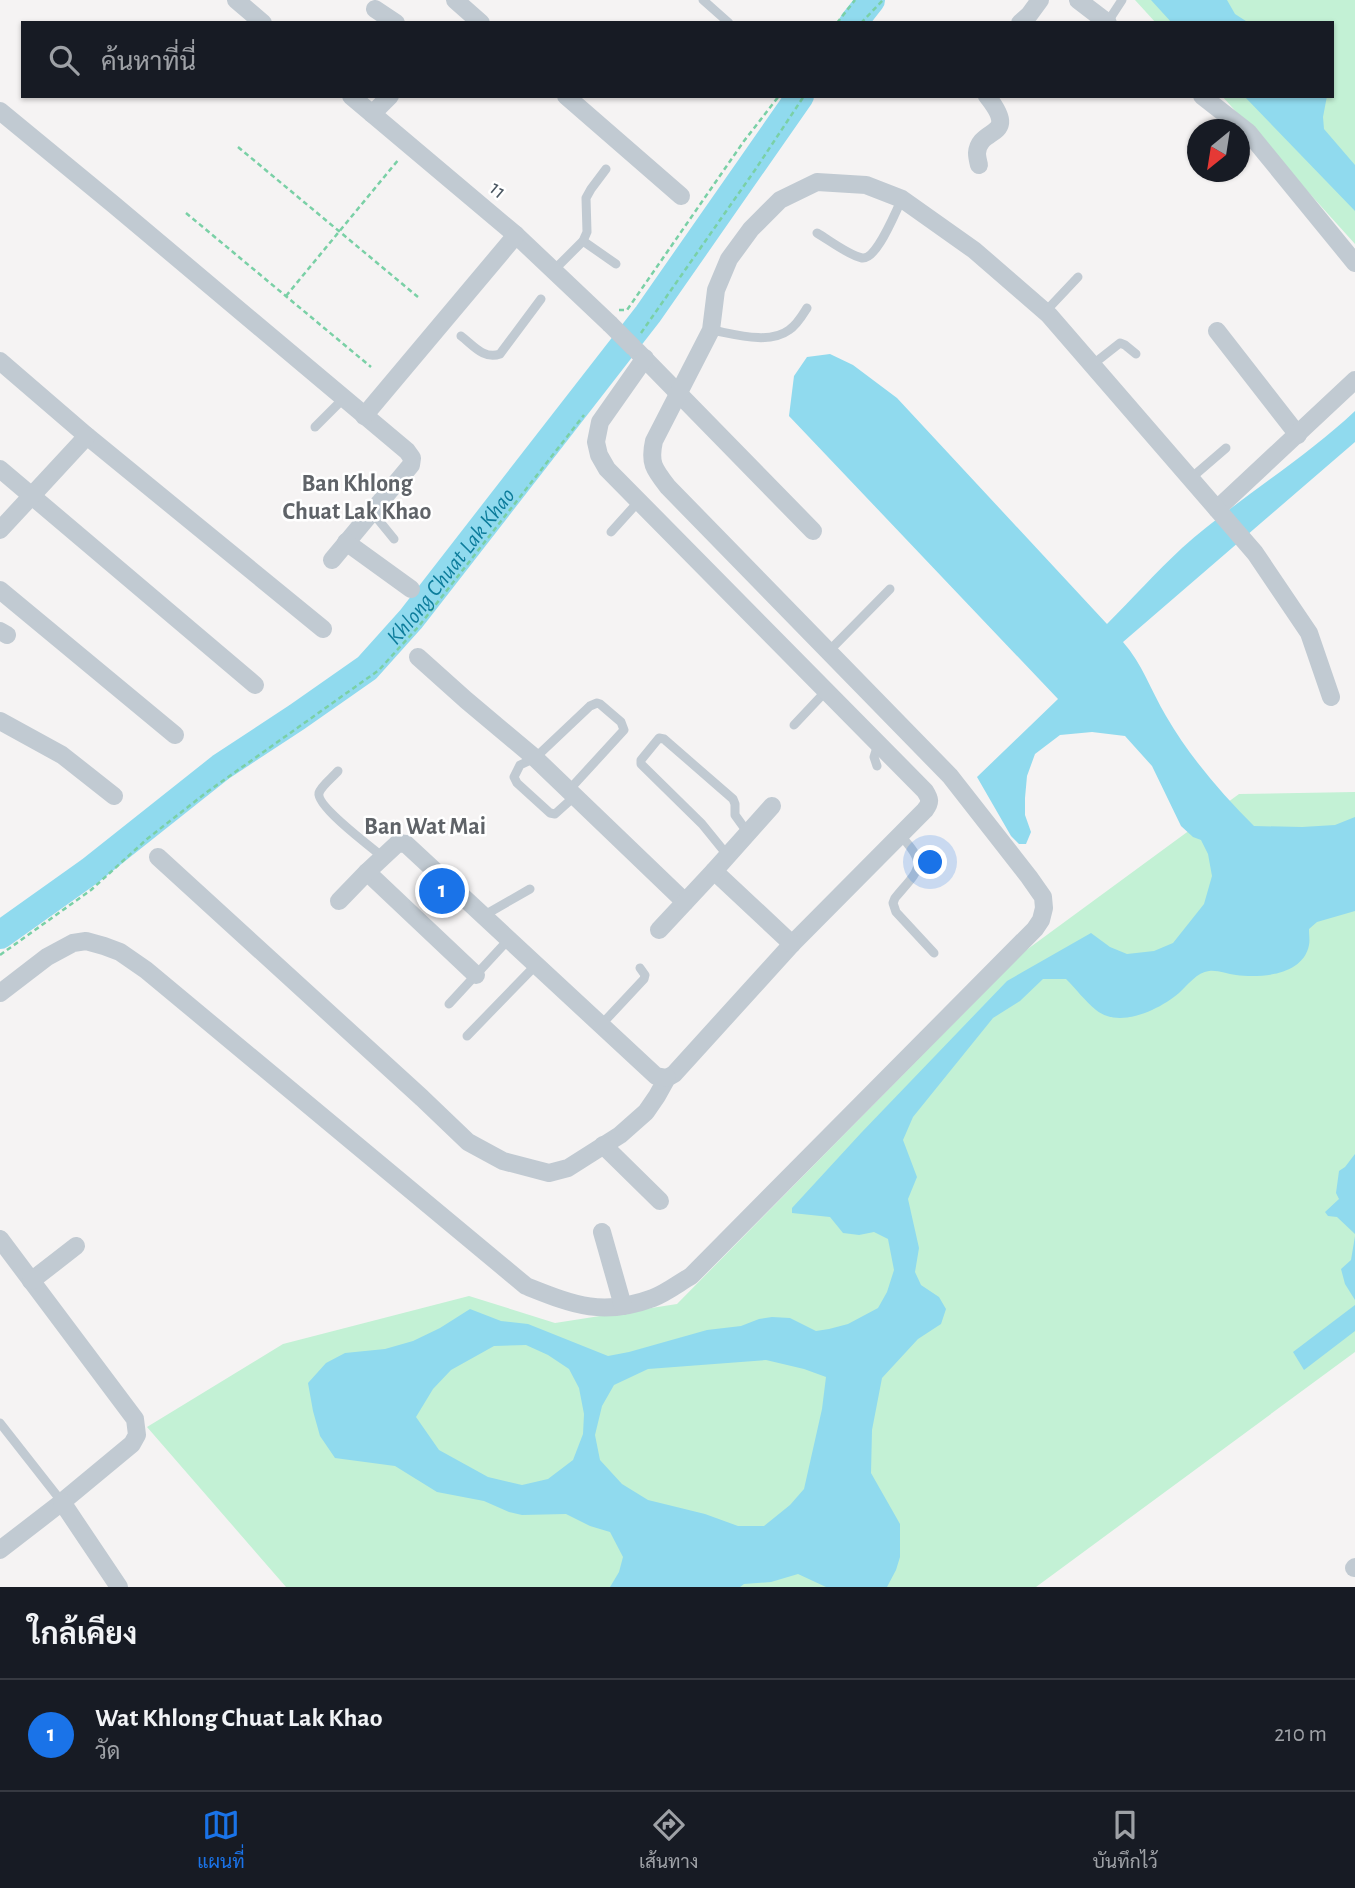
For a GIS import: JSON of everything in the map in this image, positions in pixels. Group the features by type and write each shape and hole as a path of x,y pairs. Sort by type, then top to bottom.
{"street":[{"path":"236,0 261,21"},
{"path":"455,0 479,21"},
{"path":"1022,21 1040,0"},
{"path":"1078,0 1104,21"},
{"path":"375,9 393,21"},
{"name":"11","path":"353,98 516,235 595,311 639,348 813,531"},
{"path":"372,114 388,98"},
{"path":"568,98 681,196"},
{"path":"979,165 977,152 980,144 999,128 1001,122 988,98"},
{"path":"1205,98 1248,132 1355,262"},
{"path":"0,111 412,458 411,464 332,560"},
{"path":"0,993 47,957 73,943 86,941 120,952 146,970 526,1286 568,1303 589,1308 623,1306 655,1297 691,1276 1035,929 1044,908 1043,897 1029,877 958,786 668,487 653,468 651,453 654,441 711,330 716,290 729,259 751,229 779,201 817,182 866,186 902,199 974,250 1045,312 1255,554 1309,633 1331,697"},
{"path":"364,416 516,235"},
{"path":"1217,331 1298,435"},
{"path":"158,857 468,1142 503,1161 549,1173 568,1168 620,1135 646,1112 667,1078 674,1074 792,944 925,810 930,799 607,469 599,455 596,442 600,422 639,348"},
{"path":"0,361 323,629"},
{"path":"1219,512 1355,380"},
{"path":"0,530 88,436"},
{"path":"0,468 255,685"},
{"path":"346,542 411,590"},
{"path":"0,590 175,735"},
{"path":"418,657 535,758 685,902"},
{"path":"0,720 62,755 114,796"},
{"path":"659,930 772,806"},
{"path":"339,901 398,842 406,844 656,1076 667,1078"},
{"path":"715,871 792,944"},
{"path":"367,872 476,975"},
{"path":"603,1145 660,1200"},
{"path":"602,1232 623,1306"},
{"path":"0,1239 135,1419 137,1435 132,1444 62,1503 0,1550"},
{"path":"31,1281 76,1246"},
{"path":"62,1503 119,1587"}],"lane":[{"path":"703,0 727,21"},
{"path":"1108,21 1122,0"},
{"path":"553,271 583,241 587,232 586,198 606,169"},
{"path":"817,233 853,254 869,257 876,250 902,199"},
{"path":"583,241 616,264"},
{"path":"1045,312 1078,277"},
{"path":"461,335 485,355 493,357 500,354 541,299"},
{"path":"711,330 767,339 780,336 795,326 807,308"},
{"path":"1092,365 1119,343 1136,354"},
{"path":"315,427 343,399"},
{"path":"1190,478 1226,448"},
{"path":"611,532 639,501"},
{"path":"372,512 394,539"},
{"path":"828,652 890,589"},
{"path":"794,725 826,691"},
{"path":"597,703 621,722 624,730 572,793 555,814 550,813 517,783 514,777 516,769 535,758 590,706 597,703"},
{"path":"728,856 702,824 642,767 641,760 659,738 664,739 733,799 736,815 748,833"},
{"path":"877,766 874,757 878,744"},
{"path":"338,771 320,792 319,797 327,809 383,857"},
{"path":"900,835 915,851 919,862 916,872 895,898 896,912 934,953"},
{"path":"483,916 530,889"},
{"path":"449,1004 509,939"},
{"path":"467,1036 536,965"},
{"path":"601,1025 644,979 645,975 640,968"},
{"path":"0,1423 62,1503"}],"path":[{"path":"839,21 855,0"},
{"path":"863,21 883,0"},
{"path":"595,311 627,310 744,141 777,98"},
{"path":"639,348 803,98"},
{"path":"286,296 410,146"},
{"path":"238,147 418,297"},
{"path":"186,212 371,367"},
{"path":"0,955 91,890 147,839 207,792 379,670 419,626 590,406"}],"green space":[{"path":"1135,0 1355,0 1355,244 1250,127 1250,119 1243,119 1224,98 1334,98 1334,21 1154,21"},
{"path":"1355,792 1355,1352 1036,1587 286,1587 147,1427 283,1344 469,1296 555,1323 677,1304 1025,951 1239,794"}],"water":[{"path":"1151,0 1227,0 1235,14 1246,21 1170,21"},
{"path":"1246,98 1327,98 1324,129 1355,165 1355,211"},
{"path":"830,354 853,365 897,398 1107,624 1182,548 1313,447 1355,411 1355,442 1123,642 1136,659 1185,746 1254,826 1335,825 1355,817 1355,911 1317,922 1309,929 1309,943 1305,955 1290,969 1257,976 1205,972 1161,1006 1139,1015 1116,1018 1105,1015 1096,1010 1066,979 1043,979 1020,1001 993,1018 913,1117 903,1140 917,1177 908,1199 919,1248 915,1272 921,1285 939,1297 946,1309 941,1324 918,1339 882,1378 872,1430 871,1473 900,1524 900,1557 887,1587 826,1587 798,1574 740,1587 610,1587 619,1572 623,1557 610,1532 566,1514 522,1515 484,1501 437,1492 395,1466 335,1458 320,1436 308,1383 326,1363 345,1353 385,1349 413,1341 470,1309 501,1321 528,1324 608,1356 707,1330 741,1326 772,1317 790,1318 816,1331 829,1329 848,1324 878,1308 894,1270 888,1239 874,1232 859,1235 843,1233 830,1217 792,1213 792,1208 1007,981 1091,933 1110,947 1127,954 1154,951 1173,943 1204,904 1212,876 1208,854 1201,840 1193,837 1181,826 1152,766 1125,736 1092,732 1060,735 1035,754 1027,776 1025,798 1025,815 1031,832 1026,844 1019,844 1011,836 977,777 1058,699 789,416 794,376 807,357","holes":["526,1345 569,1369 579,1388 584,1414 583,1434 573,1460 548,1479 522,1485 488,1477 439,1450 416,1417 433,1389 451,1370 494,1346","766,1360 826,1377 822,1409 804,1489 790,1505 764,1526 738,1526 705,1514 648,1500 622,1484 600,1460 595,1435 602,1406 614,1385 648,1369"]},
{"path":"1355,1154 1355,1234 1337,1217 1328,1216 1325,1212 1339,1199 1336,1193 1339,1171"},
{"path":"1355,1236 1355,1300 1345,1284 1341,1269 1351,1260"},
{"path":"1355,1305 1355,1331 1304,1370 1293,1352"}],"waterway":[{"name":"Khlong Chuat Lak Khao","path":"855,21 871,0"},
{"name":"Khlong Chuat Lak Khao","path":"0,935 90,871 221,767 367,668 411,619 648,314 799,98"}],"place":[{"name":"Wat Khlong Chuat Lak Khao","path":"442,891"}],"district":[{"name":"Ban Khlong Chuat Lak Khao","path":"357,498"},
{"name":"Ban Wat Mai","path":"425,827"}]}
